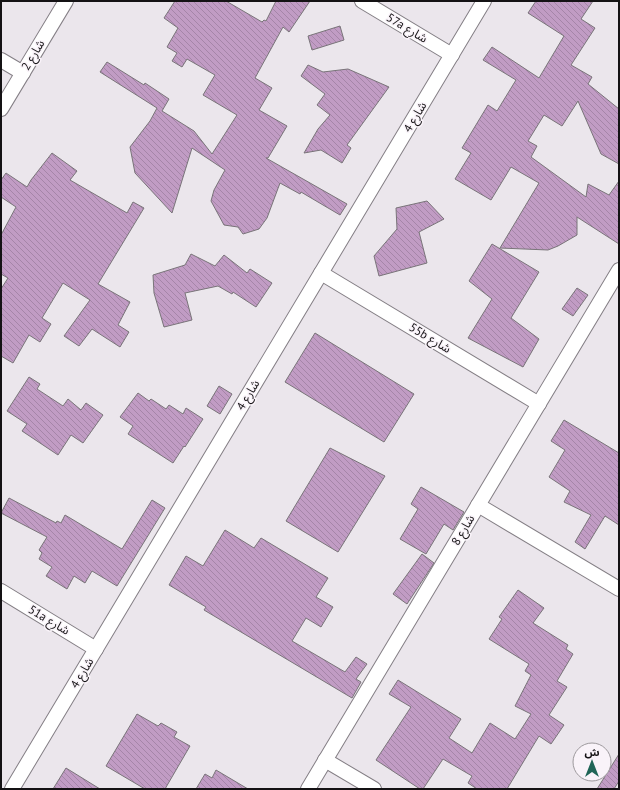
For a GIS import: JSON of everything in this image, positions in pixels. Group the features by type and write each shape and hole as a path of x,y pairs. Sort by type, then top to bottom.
{"street":[{"name":"شارع 2","path":"1,109 66,1"},
{"name":"57a شارع","path":"362,1 452,55"},
{"name":"شارع 4","path":"12,789 484,1"},
{"path":"1,60 23,73"},
{"name":"شارع 8","path":"308,789 619,270"},
{"name":"55b شارع","path":"321,273 539,404"},
{"path":"478,505 619,589"},
{"name":"51a شارع","path":"1,591 96,649"},
{"path":"325,760 374,789"}],"building":[{"path":"175,1 226,1 262,22 264,20 266,21 276,1 310,1 289,32 283,27 255,78 272,88 259,110 287,126 268,158 266,158 347,204 340,215 301,192 300,194 280,183 267,218 259,229 243,234 238,227 224,225 211,201 214,190 225,170 192,148 172,213 135,173 130,147 150,121 157,108 100,72 107,62 144,85 145,83 169,99 162,111 194,131 212,154 237,115 203,95 215,75 187,59 182,67 172,61 177,53 167,47 178,28 164,18"},
{"path":"536,1 593,1 581,19 595,28 571,65 592,77 588,84 619,109 619,164 601,154 578,101 562,126 544,115 528,141 537,146 531,157 586,197 588,184 609,195 619,181 619,244 577,217 577,235 558,246 548,250 500,248 539,183 511,167 491,200 455,179 471,153 462,148 488,105 497,111 516,80 483,60 492,47 539,78 564,36 528,13"},
{"path":"340,26 344,40 312,50 308,36"},
{"path":"308,65 323,72 348,69 389,87 347,145 351,148 342,163 321,150 304,153 318,129 330,115 317,105 325,94 301,76"},
{"path":"52,153 77,171 70,180 127,213 133,202 144,208 98,284 130,302 118,325 129,332 120,347 92,329 79,346 64,336 90,300 63,283 42,318 51,324 40,342 29,335 13,363 1,356 1,289 8,278 1,274 1,235 16,207 1,197 1,180 6,173 27,187"},
{"path":"427,201 444,219 419,232 427,263 379,276 374,256 397,229 396,208"},
{"path":"492,244 539,272 511,318 539,339 523,367 468,338 492,299 469,281"},
{"path":"191,254 215,266 224,255 247,273 250,269 272,283 256,307 233,292 232,294 218,286 185,293 192,320 164,327 154,293 153,275 185,265"},
{"path":"577,288 588,295 573,316 562,309"},
{"path":"315,333 414,394 384,442 285,382"},
{"path":"29,377 40,384 37,389 63,406 68,399 81,410 86,403 103,415 83,443 71,435 58,455 22,431 27,424 7,411"},
{"path":"219,386 232,394 220,414 207,406"},
{"path":"138,393 149,401 151,399 166,409 169,405 183,414 186,408 203,419 173,463 128,434 133,426 120,417"},
{"path":"564,420 619,453 619,525 605,516 585,549 575,542 591,515 564,502 570,491 549,477 565,450 551,441"},
{"path":"330,448 385,476 338,552 286,521"},
{"path":"421,487 464,512 453,530 444,524 426,554 400,539 418,509 411,504"},
{"path":"9,498 56,523 57,521 61,523 65,515 122,549 152,500 165,508 117,586 92,571 85,583 74,576 67,589 46,576 52,567 39,559 42,553 39,550 47,537 1,513"},
{"path":"225,530 254,548 261,538 328,578 316,597 333,607 321,627 306,618 292,641 345,672 356,657 367,664 356,679 361,682 352,698 204,610 206,607 169,585 186,556 203,566"},
{"path":"422,554 434,563 407,604 393,594"},
{"path":"518,590 544,608 533,623 568,645 566,649 573,654 557,681 567,687 549,715 564,725 551,744 539,736 507,789 477,789 468,783 472,776 443,759 423,789 420,789 376,760 411,707 389,694 398,680 461,719 449,738 472,753 490,723 515,739 531,714 515,706 531,675 525,671 529,664 489,639 502,619 499,617"},
{"path":"137,714 158,726 161,723 177,732 174,737 190,746 165,789 145,789 106,766"},
{"path":"619,754 619,781 614,789 597,789 601,782 612,782 612,765"},
{"path":"66,768 100,789 53,789"},
{"path":"216,770 248,789 196,789 205,774 212,778"}]}
